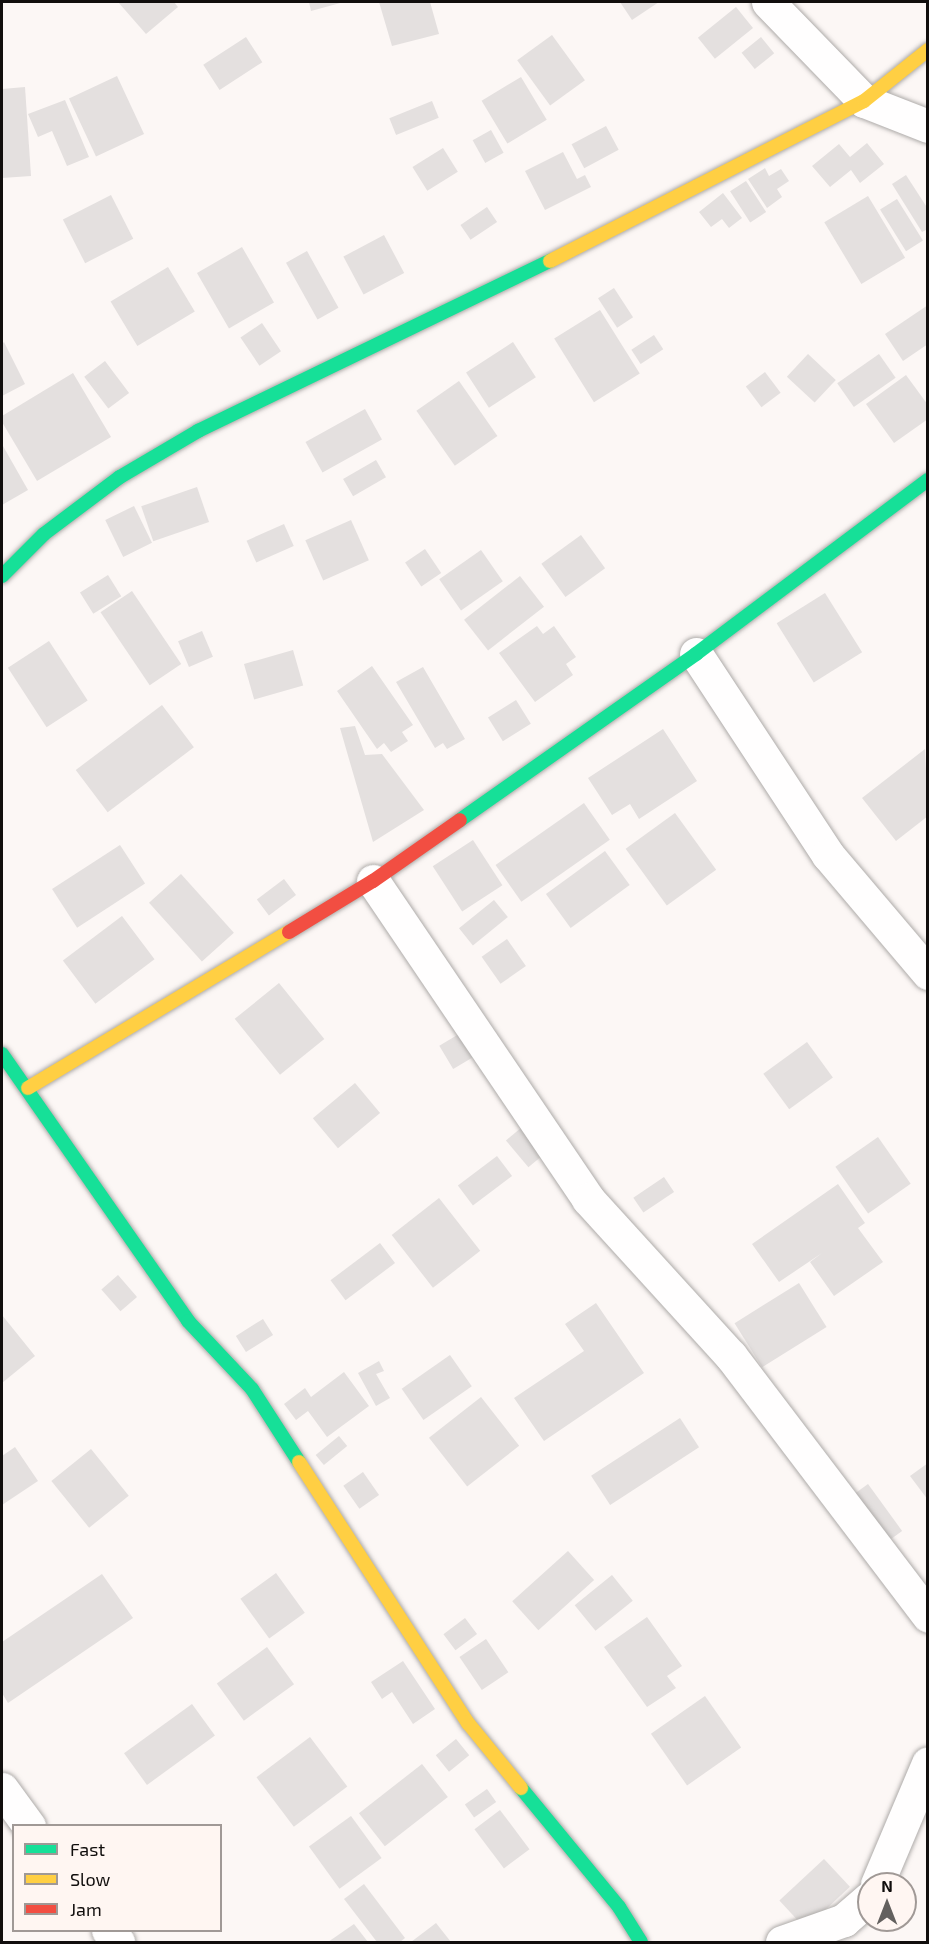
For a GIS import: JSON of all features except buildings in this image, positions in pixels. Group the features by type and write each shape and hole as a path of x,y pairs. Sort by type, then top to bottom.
{"street":[{"path":"768,2 864,101 927,126"},
{"path":"2,576 44,534 120,477 198,431 657,209 864,101 927,50"},
{"path":"28,1088 373,881 696,654 927,480"},
{"path":"696,654 828,855 927,973"},
{"path":"373,881 588,1199 731,1356 927,1616"},
{"path":"2,1054 28,1088 188,1321 252,1389 468,1723 619,1907 641,1942"},
{"path":"882,1872 927,1763"},
{"path":"2,1789 28,1824"},
{"path":"782,1942 844,1920 857,1909"}],"traffic: fast":[{"path":"2,576 44,534 120,477 198,431 550,261"},
{"path":"460,820 696,654 928,480"},
{"path":"2,1054 188,1321 252,1389 299,1462"},
{"path":"521,1788 619,1907 641,1942"}],"traffic: slow":[{"path":"550,261 864,101 928,50"},
{"path":"28,1088 289,932"},
{"path":"299,1462 468,1723 521,1788"}],"traffic: jam":[{"path":"289,932 373,881 460,820"}]}
